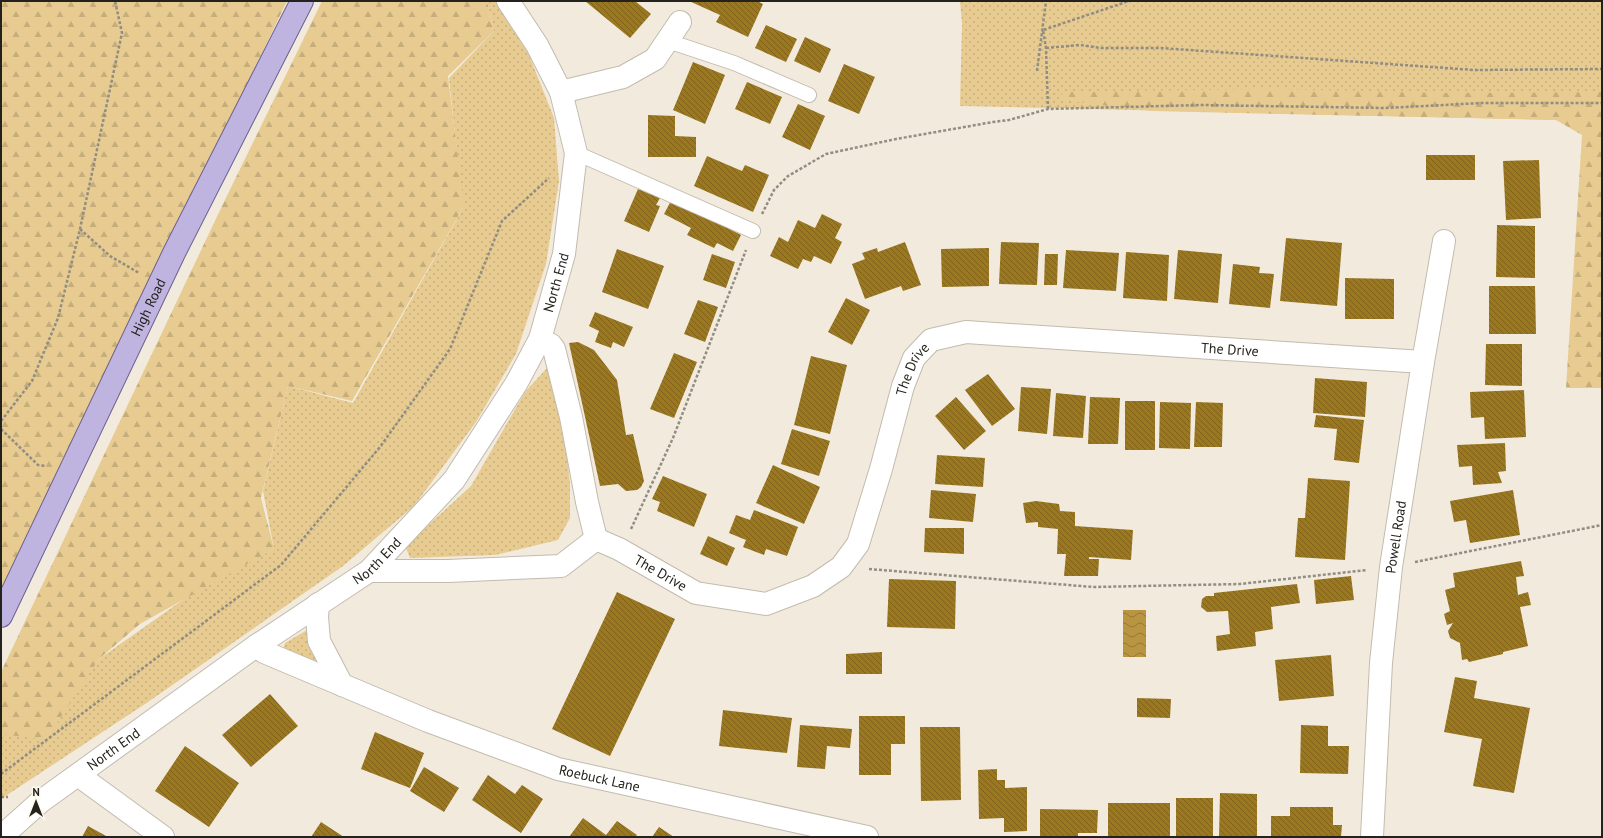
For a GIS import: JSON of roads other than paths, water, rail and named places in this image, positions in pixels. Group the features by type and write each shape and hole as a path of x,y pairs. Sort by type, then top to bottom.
{"main road":[{"name":"High Road","path":"1,616 174,253 302,1"}],"street":[{"name":"North End","path":"1,837 40,802 256,646 369,571 454,480 516,384 540,340 564,254 576,153 561,92 537,45 508,1"},
{"path":"561,92 623,77 655,59 680,22"},
{"name":"Powell Road","path":"1372,837 1381,663 1391,567 1423,362 1444,241"},
{"name":"The Drive","path":"596,539 620,549 696,593 766,604 813,586 841,567 858,544 903,386 914,358 931,340 966,332 1423,362"},
{"path":"369,571 561,566 596,539 587,502 571,417 554,349 551,345 540,340"},
{"path":"318,604 317,617 319,641 342,685"},
{"name":"Roebuck Lane","path":"256,646 264,652 428,721 558,769 867,837"},
{"path":"78,775 163,837"}],"lane":[{"path":"668,41 734,63 809,95"},
{"path":"576,153 753,231"}],"water":[{"path":"1123,610 1146,610 1146,657 1123,657"}]}
